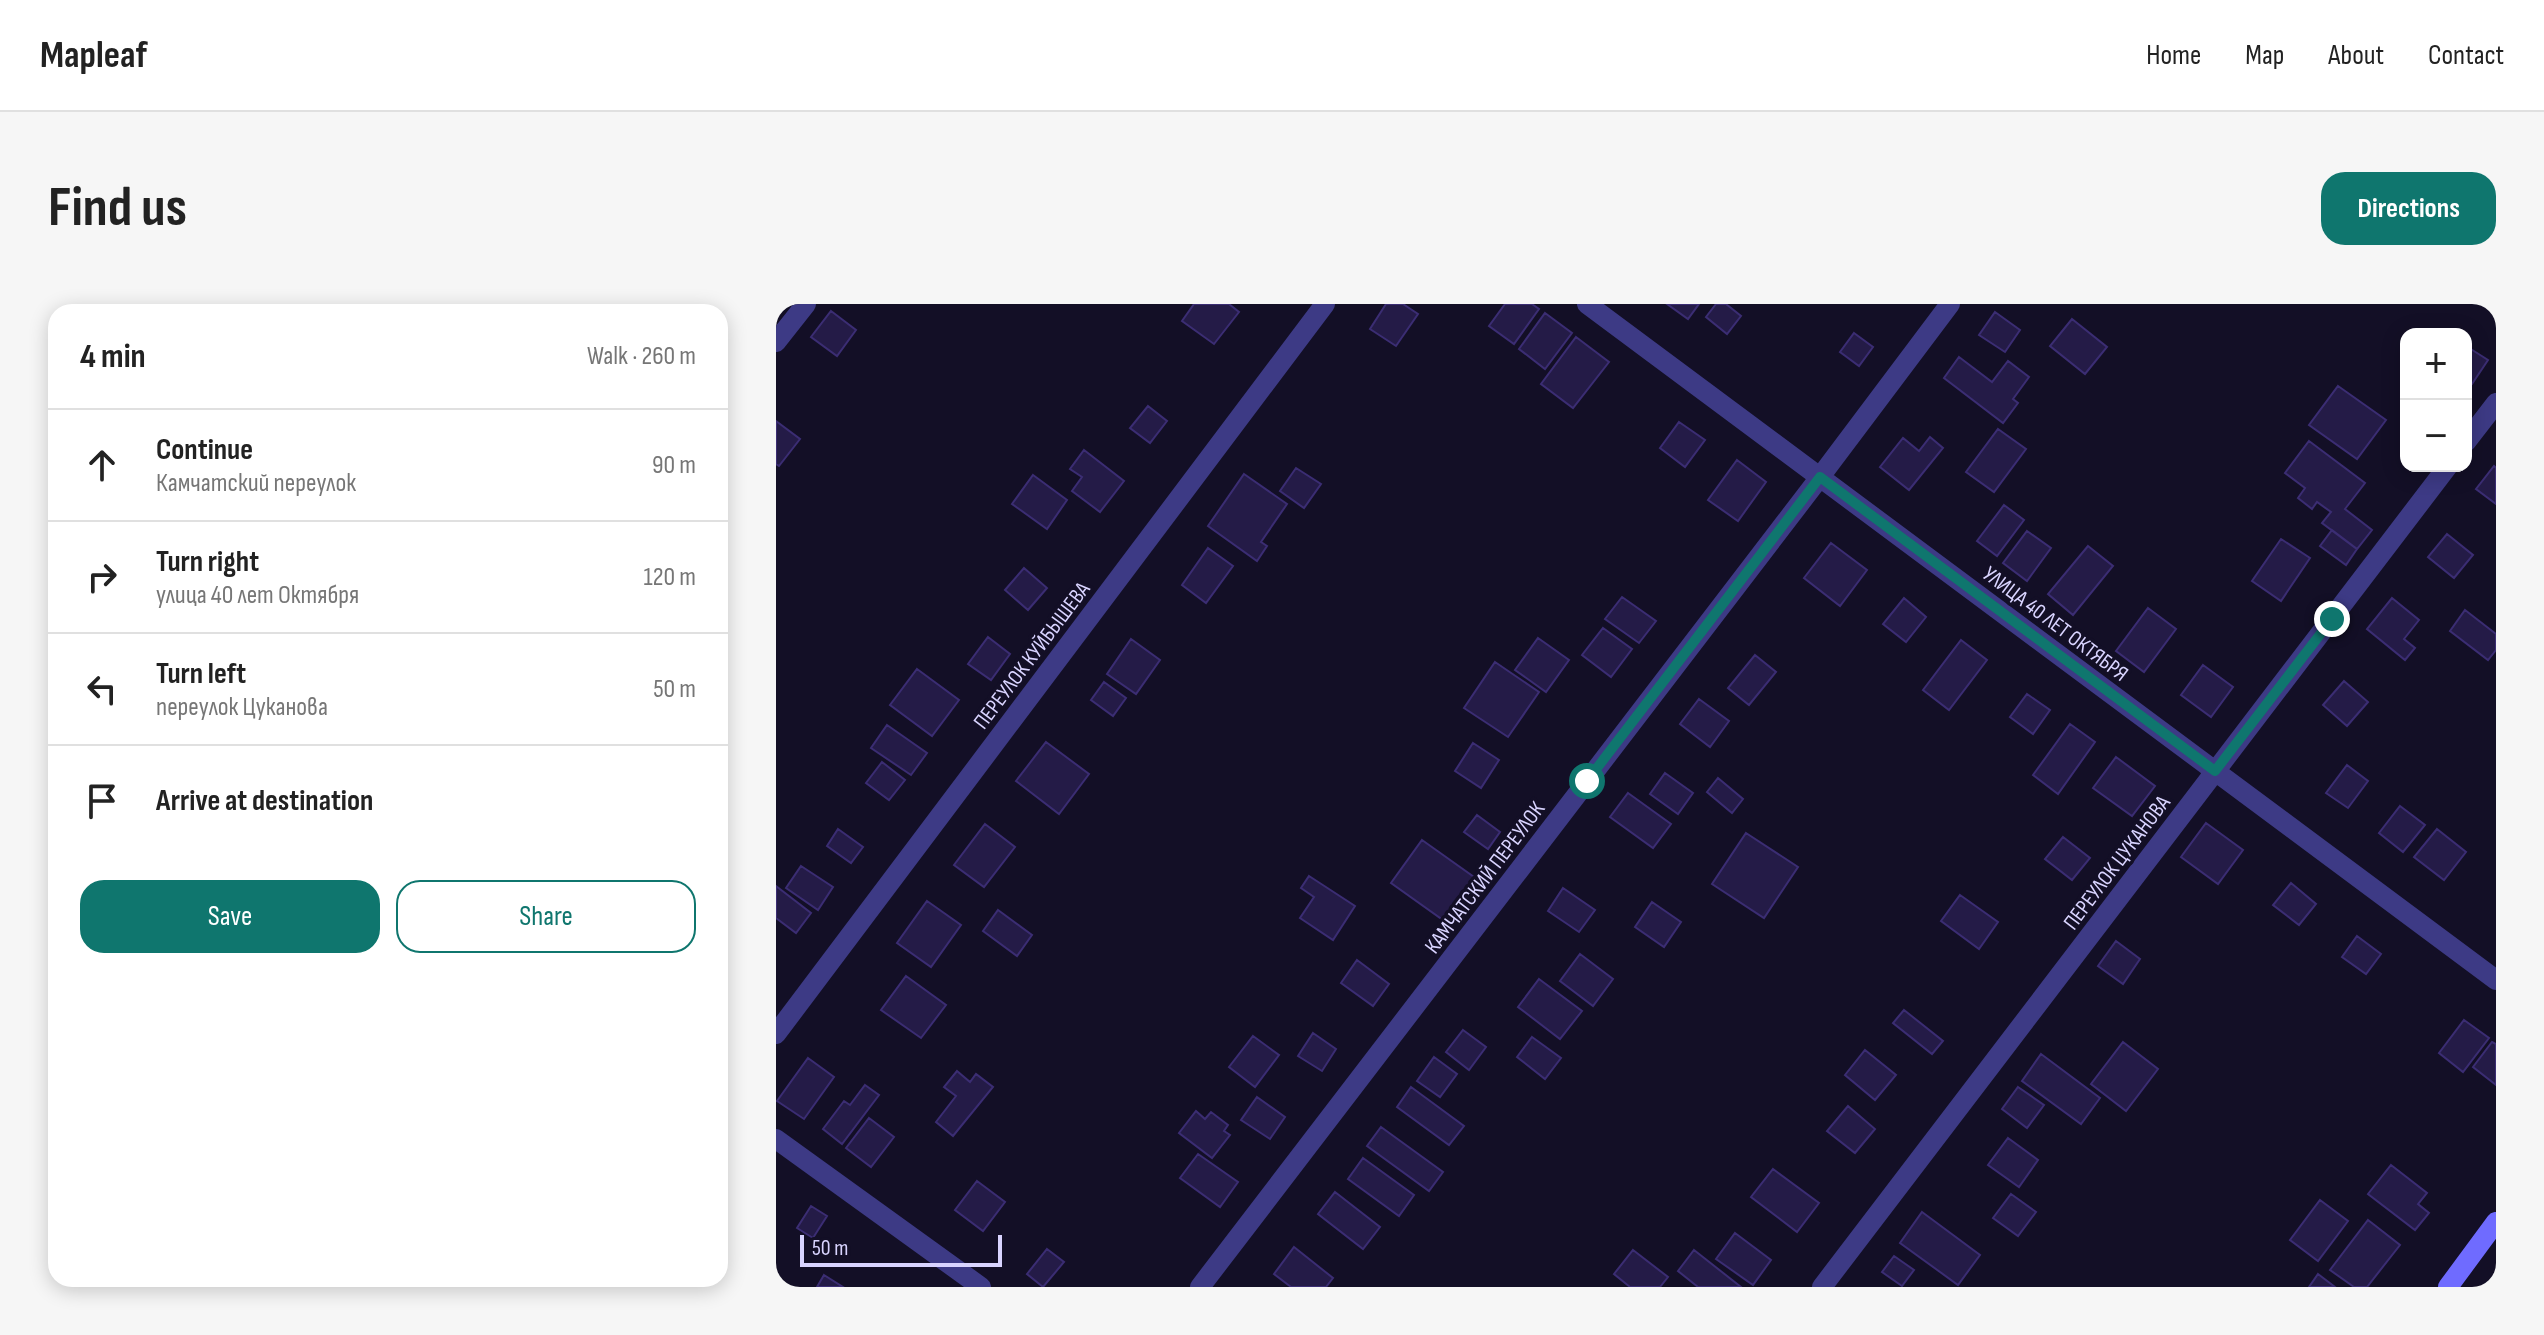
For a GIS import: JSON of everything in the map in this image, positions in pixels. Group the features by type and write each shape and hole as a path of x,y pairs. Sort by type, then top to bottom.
{"main road":[{"path":"2448,1287 2496,1222"}],"street":[{"path":"776,342 806,304"},
{"name":"ПЕРЕУЛОК КУЙБЫШЕВА","path":"776,1034 1325,304"},
{"name":"УЛИЦА 40 ЛЕТ ОКТЯБРЯ","path":"1587,304 2496,980"},
{"name":"КАМЧАТСКИЙ ПЕРЕУЛОК","path":"1200,1287 1950,304"},
{"path":"2472,434 2496,403"},
{"name":"ПЕРЕУЛОК ЦУКАНОВА","path":"1822,1287 2443,472"},
{"path":"776,1139 981,1287"}],"building":[{"path":"1194,304 1229,304 1239,312 1214,344 1182,321"},
{"path":"1386,304 1403,304 1418,314 1396,346 1370,329"},
{"path":"1505,304 1532,304 1539,309 1514,344 1489,326"},
{"path":"1667,304 1699,304 1688,319"},
{"path":"1716,304 1726,304 1741,316 1727,334 1706,317"},
{"path":"831,311 856,330 837,356 811,337"},
{"path":"1995,312 2020,330 2005,352 1979,335"},
{"path":"1545,313 1572,333 1545,369 1519,349"},
{"path":"2072,319 2107,347 2085,374 2050,346"},
{"path":"1854,333 1873,347 1859,366 1840,352"},
{"path":"1576,337 1609,362 1573,408 1541,384"},
{"path":"2472,350 2488,360 2472,384"},
{"path":"1959,357 1992,382 2008,361 2029,377 2013,399 2018,403 2003,423 1944,378"},
{"path":"2338,386 2386,420 2357,459 2309,425"},
{"path":"1148,406 1167,421 1150,443 1130,428"},
{"path":"776,421 800,439 779,466 776,464"},
{"path":"1679,422 1705,440 1685,467 1660,448"},
{"path":"1998,429 2026,449 1994,492 1966,472"},
{"path":"1930,437 1943,448 1909,490 1880,467 1903,438 1919,451"},
{"path":"2309,441 2365,483 2345,509 2372,530 2357,549 2322,523 2331,512 2317,502 2312,509 2298,498 2305,488 2285,473"},
{"path":"1084,450 1124,481 1100,512 1072,491 1082,477 1070,469"},
{"path":"1737,460 1766,482 1738,521 1708,500"},
{"path":"2494,466 2496,468 2496,504 2476,489"},
{"path":"1296,468 1321,484 1304,508 1280,491"},
{"path":"1244,474 1287,504 1261,542 1267,546 1257,561 1208,526"},
{"path":"1033,475 1067,500 1047,529 1012,504"},
{"path":"2004,505 2024,520 1997,556 1977,541"},
{"path":"2332,530 2357,549 2346,565 2320,546"},
{"path":"2027,531 2051,548 2027,581 2003,563"},
{"path":"2447,534 2473,555 2454,578 2428,557"},
{"path":"2281,539 2310,558 2281,601 2252,581"},
{"path":"1831,543 1867,570 1840,606 1804,578"},
{"path":"2088,546 2113,566 2073,615 2048,594"},
{"path":"1208,548 1233,566 1206,603 1182,585"},
{"path":"1024,568 1047,588 1028,610 1005,590"},
{"path":"1622,597 1656,621 1639,643 1605,619"},
{"path":"1904,598 1926,617 1906,642 1883,624"},
{"path":"2392,598 2419,620 2404,639 2415,648 2405,660 2367,629"},
{"path":"2148,608 2176,629 2144,672 2116,651"},
{"path":"2465,610 2496,634 2496,650 2488,660 2450,631"},
{"path":"1603,628 1632,649 1611,677 1582,655"},
{"path":"988,637 1010,654 991,680 968,664"},
{"path":"1538,638 1569,660 1546,692 1515,670"},
{"path":"1131,639 1160,660 1136,694 1107,674"},
{"path":"1961,640 1987,660 1949,710 1923,690"},
{"path":"1755,655 1776,672 1749,705 1728,688"},
{"path":"1495,662 1539,692 1508,737 1464,708"},
{"path":"2203,665 2233,687 2211,717 2181,695"},
{"path":"917,669 959,700 932,736 890,705"},
{"path":"2344,681 2368,702 2347,726 2323,705"},
{"path":"1104,682 1126,698 1113,716 1091,700"},
{"path":"2027,694 2050,710 2033,734 2010,717"},
{"path":"1699,699 1729,721 1710,747 1680,724"},
{"path":"2070,724 2095,742 2058,794 2033,775"},
{"path":"887,725 927,753 911,775 871,748"},
{"path":"1046,742 1089,774 1059,814 1016,781"},
{"path":"1473,743 1499,760 1481,788 1455,771"},
{"path":"2116,757 2155,786 2132,816 2093,788"},
{"path":"882,762 905,780 889,800 866,783"},
{"path":"2347,765 2368,781 2348,808 2326,793"},
{"path":"1665,773 1693,793 1678,814 1650,794"},
{"path":"1718,778 1743,799 1732,813 1707,792"},
{"path":"1628,793 1671,824 1653,848 1610,817"},
{"path":"2400,806 2425,825 2403,852 2379,833"},
{"path":"1477,815 1500,832 1488,849 1464,832"},
{"path":"2206,823 2243,850 2218,884 2181,857"},
{"path":"985,824 1015,847 984,887 954,865"},
{"path":"838,829 863,847 851,863 827,846"},
{"path":"2437,829 2466,852 2444,880 2414,857"},
{"path":"1746,833 1798,867 1764,918 1712,884"},
{"path":"2063,837 2090,858 2072,880 2045,859"},
{"path":"1422,840 1474,877 1443,920 1391,883"},
{"path":"801,866 833,887 818,910 786,888"},
{"path":"1309,876 1355,906 1333,940 1300,918 1314,897 1301,888"},
{"path":"2291,883 2316,904 2299,925 2273,905"},
{"path":"776,886 811,913 796,933 776,918"},
{"path":"1563,888 1595,910 1579,932 1548,911"},
{"path":"1960,895 1998,922 1979,949 1941,921"},
{"path":"927,901 961,925 931,967 897,943"},
{"path":"1652,902 1681,922 1664,947 1635,927"},
{"path":"998,910 1032,935 1017,956 983,931"},
{"path":"2357,936 2381,954 2366,974 2342,957"},
{"path":"2116,941 2140,959 2123,984 2098,966"},
{"path":"1580,954 1613,979 1593,1006 1560,981"},
{"path":"1357,960 1389,984 1373,1006 1341,983"},
{"path":"906,976 946,1005 921,1038 881,1010"},
{"path":"1539,979 1582,1011 1560,1039 1518,1007"},
{"path":"1904,1010 1943,1041 1932,1054 1893,1023"},
{"path":"2464,1020 2489,1038 2463,1072 2439,1053"},
{"path":"1463,1030 1486,1047 1469,1070 1446,1052"},
{"path":"1313,1033 1336,1049 1322,1071 1298,1056"},
{"path":"1253,1036 1279,1055 1255,1087 1229,1067"},
{"path":"1532,1037 1561,1058 1545,1079 1517,1057"},
{"path":"2123,1042 2158,1069 2126,1111 2091,1084"},
{"path":"2492,1042 2496,1044 2496,1085 2473,1067"},
{"path":"1865,1050 1896,1075 1875,1100 1845,1075"},
{"path":"2041,1054 2100,1098 2081,1124 2022,1081"},
{"path":"1434,1057 1457,1074 1440,1097 1417,1081"},
{"path":"808,1058 834,1077 804,1119 777,1101"},
{"path":"957,1071 970,1082 976,1074 993,1087 953,1136 936,1122 956,1096 944,1087"},
{"path":"865,1085 879,1095 842,1144 823,1129 844,1101 850,1105"},
{"path":"1411,1087 1464,1126 1449,1145 1397,1107"},
{"path":"2018,1087 2044,1105 2027,1128 2002,1109"},
{"path":"1257,1097 1285,1117 1270,1139 1241,1120"},
{"path":"1848,1106 1875,1129 1855,1153 1827,1131"},
{"path":"1196,1111 1205,1119 1211,1112 1228,1125 1224,1131 1230,1135 1212,1158 1179,1133"},
{"path":"869,1118 894,1137 871,1167 846,1148"},
{"path":"1381,1127 1443,1172 1429,1191 1367,1146"},
{"path":"2008,1138 2038,1160 2019,1187 1988,1165"},
{"path":"1198,1154 1238,1182 1220,1207 1180,1178"},
{"path":"1363,1158 1414,1195 1399,1216 1348,1179"},
{"path":"2391,1165 2427,1193 2418,1204 2429,1213 2415,1230 2368,1194"},
{"path":"1773,1169 1819,1203 1797,1232 1751,1197"},
{"path":"977,1181 1005,1202 983,1231 955,1210"},
{"path":"1335,1192 1380,1227 1363,1249 1318,1214"},
{"path":"2011,1194 2036,1212 2018,1236 1993,1218"},
{"path":"2320,1200 2348,1221 2318,1261 2290,1240"},
{"path":"811,1206 827,1216 813,1238 797,1228"},
{"path":"1922,1212 1980,1255 1958,1285 1900,1243"},
{"path":"2368,1220 2400,1245 2367,1287 2354,1287 2330,1270"},
{"path":"1735,1233 1771,1260 1753,1285 1716,1259"},
{"path":"1294,1247 1333,1278 1326,1287 1291,1287 1274,1274"},
{"path":"1047,1249 1064,1262 1043,1287 1027,1274"},
{"path":"1633,1250 1668,1277 1660,1287 1630,1287 1614,1274"},
{"path":"1694,1250 1741,1287 1698,1287 1678,1271"},
{"path":"1894,1256 1914,1270 1902,1286 1882,1272"},
{"path":"2318,1274 2335,1287 2309,1287"},
{"path":"824,1275 843,1287 817,1287"}],"route":[{"path":"1587,781 1820,477 2215,771 2332,619"}]}
